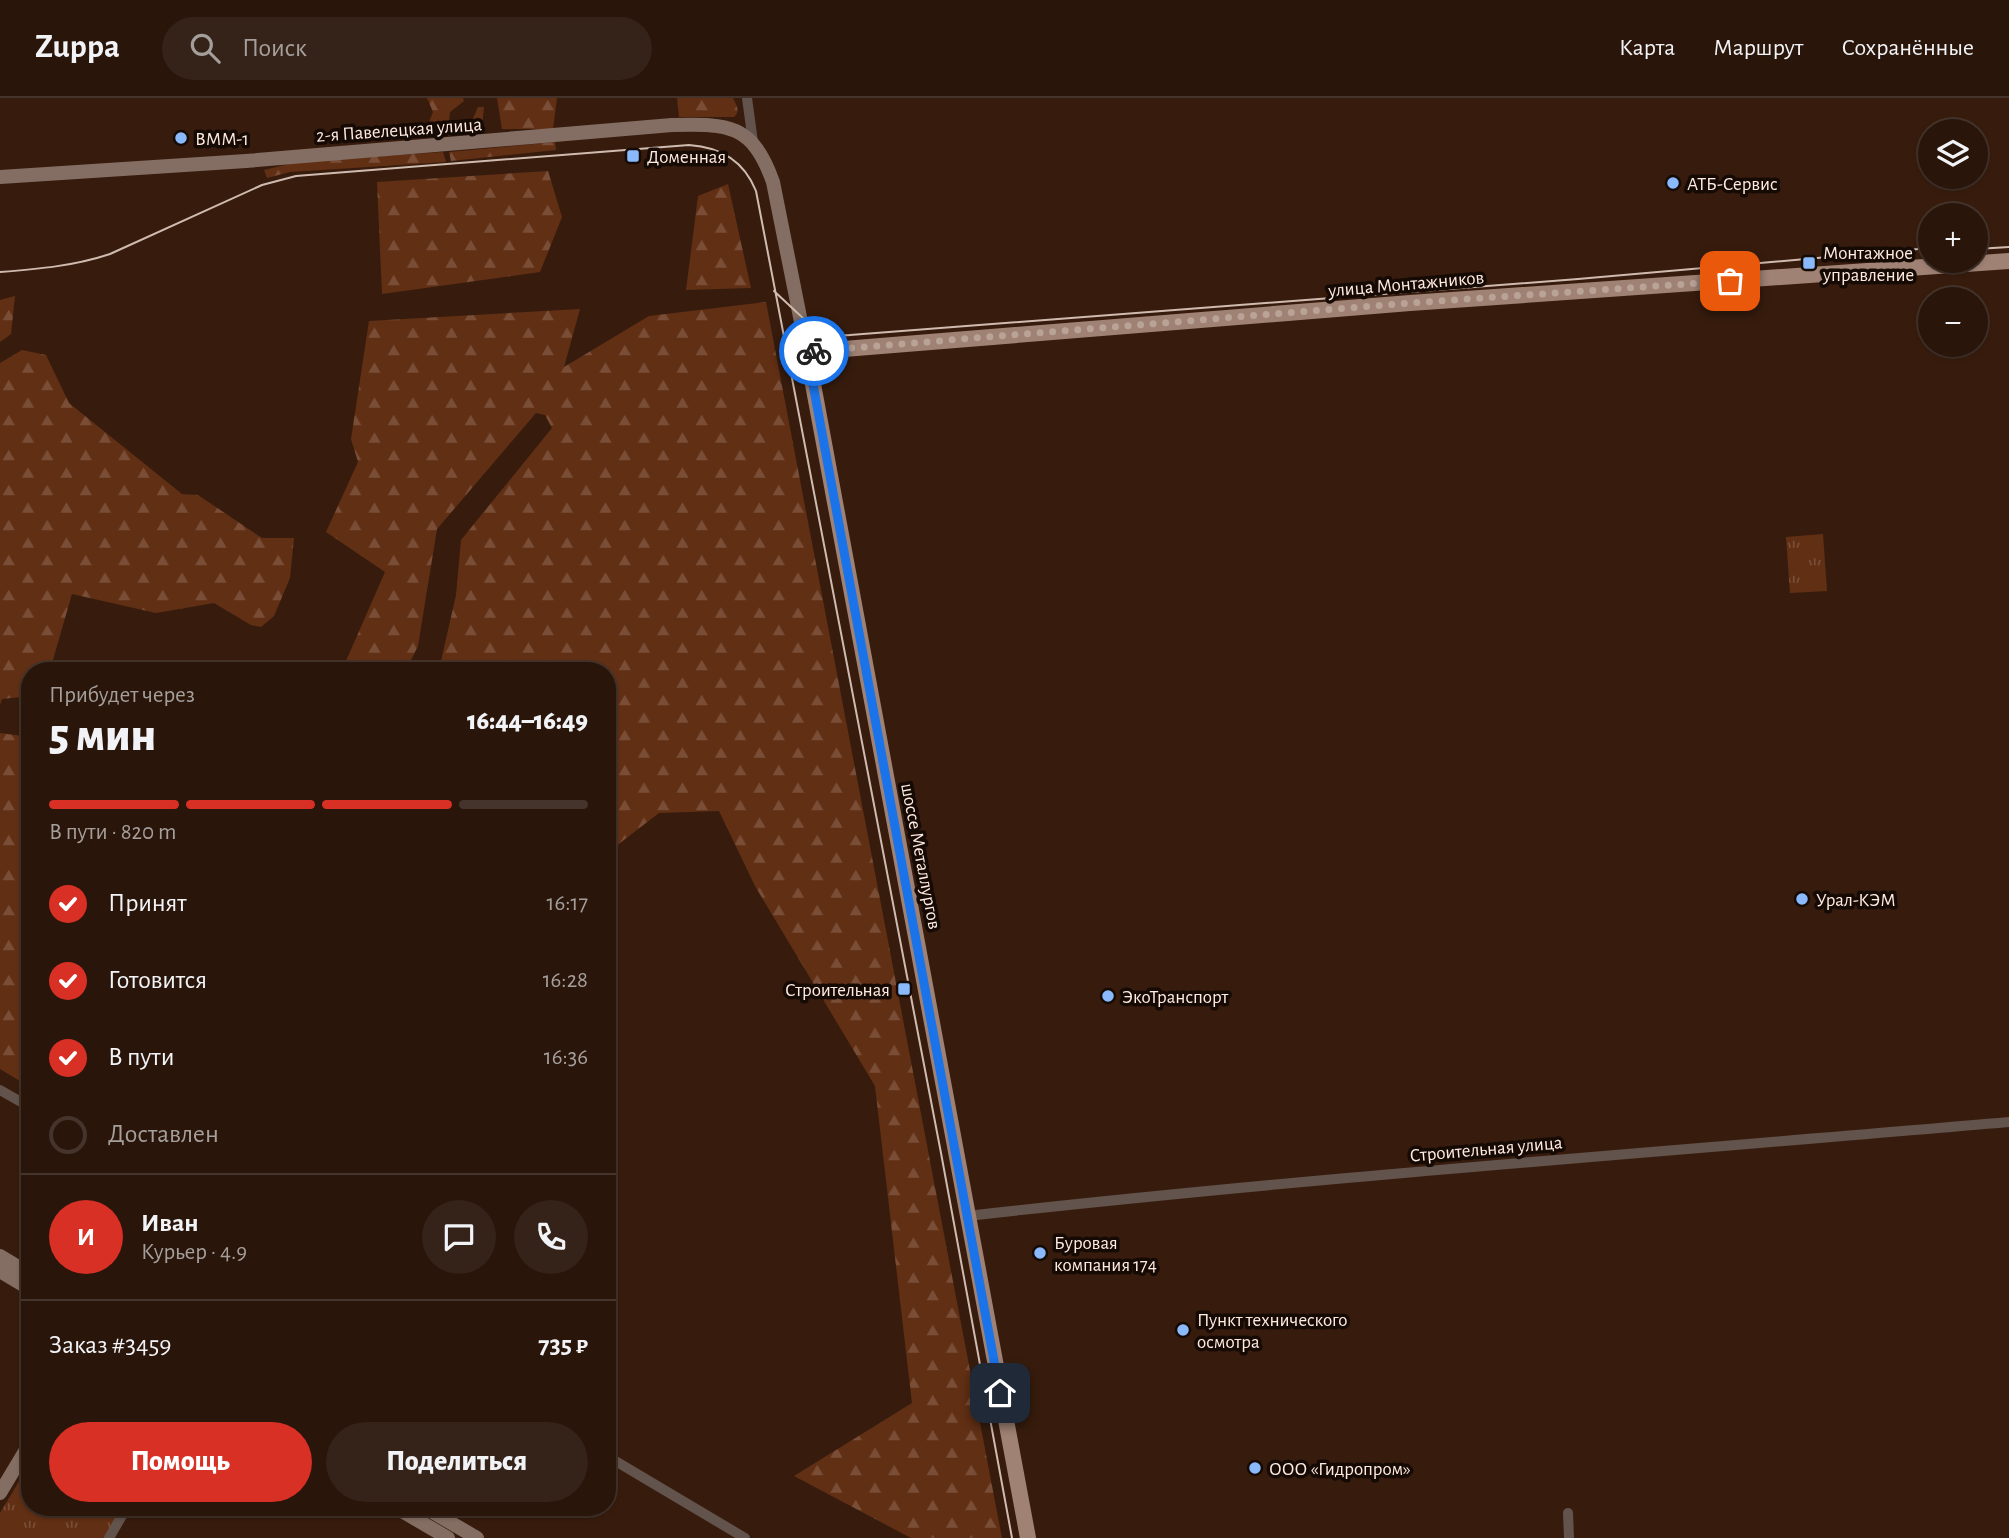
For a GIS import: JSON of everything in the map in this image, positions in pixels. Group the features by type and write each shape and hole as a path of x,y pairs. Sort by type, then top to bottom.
{"main road":[{"name":"2-я Павелецкая улица","path":"0,177 247,161 672,125 715,124 728,127 753,142"},
{"name":"шоссе Металлургов","path":"753,142 773,181 807,352 1028,1538"},
{"name":"улица Монтажников","path":"807,352 1410,303 2009,261"},
{"path":"0,1256 21,1269"},
{"path":"0,1272 21,1284"},
{"path":"0,1493 21,1458"},
{"path":"410,1516 448,1538"},
{"path":"439,1516 477,1538"}],"street":[{"path":"747,98 753,142"},
{"path":"0,1090 21,1102"},
{"name":"Строительная улица","path":"967,1216 1397,1172 2009,1122"},
{"path":"616,1461 745,1538"},
{"path":"1568,1513 1569,1538"},
{"path":"109,1538 122,1516"}],"green space":[{"path":"427,98 463,98 464,101 450,112 449,121 472,121 478,107 484,107 482,125 449,136 427,127 433,112"},
{"path":"497,98 557,98 553,129 502,129"},
{"path":"677,98 733,98 737,112 734,117 679,117"},
{"path":"555,142 556,150 451,161 449,152"},
{"path":"443,152 446,162 290,172 267,178 264,170 297,162"},
{"path":"548,171 562,217 540,272 382,294 377,182"},
{"path":"728,184 751,288 686,290 698,196"},
{"path":"15,296 11,334 0,342 0,300"},
{"path":"766,302 1002,1538 911,1538 794,1476 912,1403 875,1086 755,886 719,811 659,813 616,846 616,662 441,662 456,595 461,540 552,428 545,415 536,413 437,529 418,646 410,662 346,662 385,572 326,532 358,462 351,439 369,321 580,309 564,367 649,316"},
{"path":"22,350 46,355 69,403 182,494 198,495 262,538 294,538 290,578 274,616 261,627 251,625 214,603 156,613 72,594 52,662 21,662 21,697 2,699 0,705 0,363"},
{"path":"1823,534 1827,591 1790,593 1786,537"},
{"path":"0,733 21,736 21,1082 0,1069"},
{"path":"21,1478 21,1516 117,1516 104,1538 0,1538 0,1513"}],"tram line":[{"path":"0,272 69,264 110,254 262,185 296,176 689,145 721,153 745,171 756,191 941,1153 1012,1538"},
{"path":"1988,248 2009,247"},
{"path":"789,366 793,356 806,344 831,337 1578,279 1918,249"},
{"path":"774,291 805,320 832,335"}],"way so far":[{"path":"814,351 1410,303 1730,281"}],"place":[{"name":"ВММ-1","path":"181,138"},
{"name":"Доменная","path":"633,156"},
{"name":"АТБ-Сервис","path":"1673,183"},
{"name":"Монтажное управление","path":"1809,263"},
{"name":"Урал-КЭМ","path":"1802,899"},
{"name":"Строительная","path":"904,989"},
{"name":"ЭкоТранспорт","path":"1108,996"},
{"name":"Буровая компания 174","path":"1040,1253"},
{"name":"Пункт технического осмотра","path":"1183,1330"},
{"name":"ООО «Гидропром»","path":"1255,1468"}],"route":[{"path":"814,351 807,352 1000,1393"}]}
